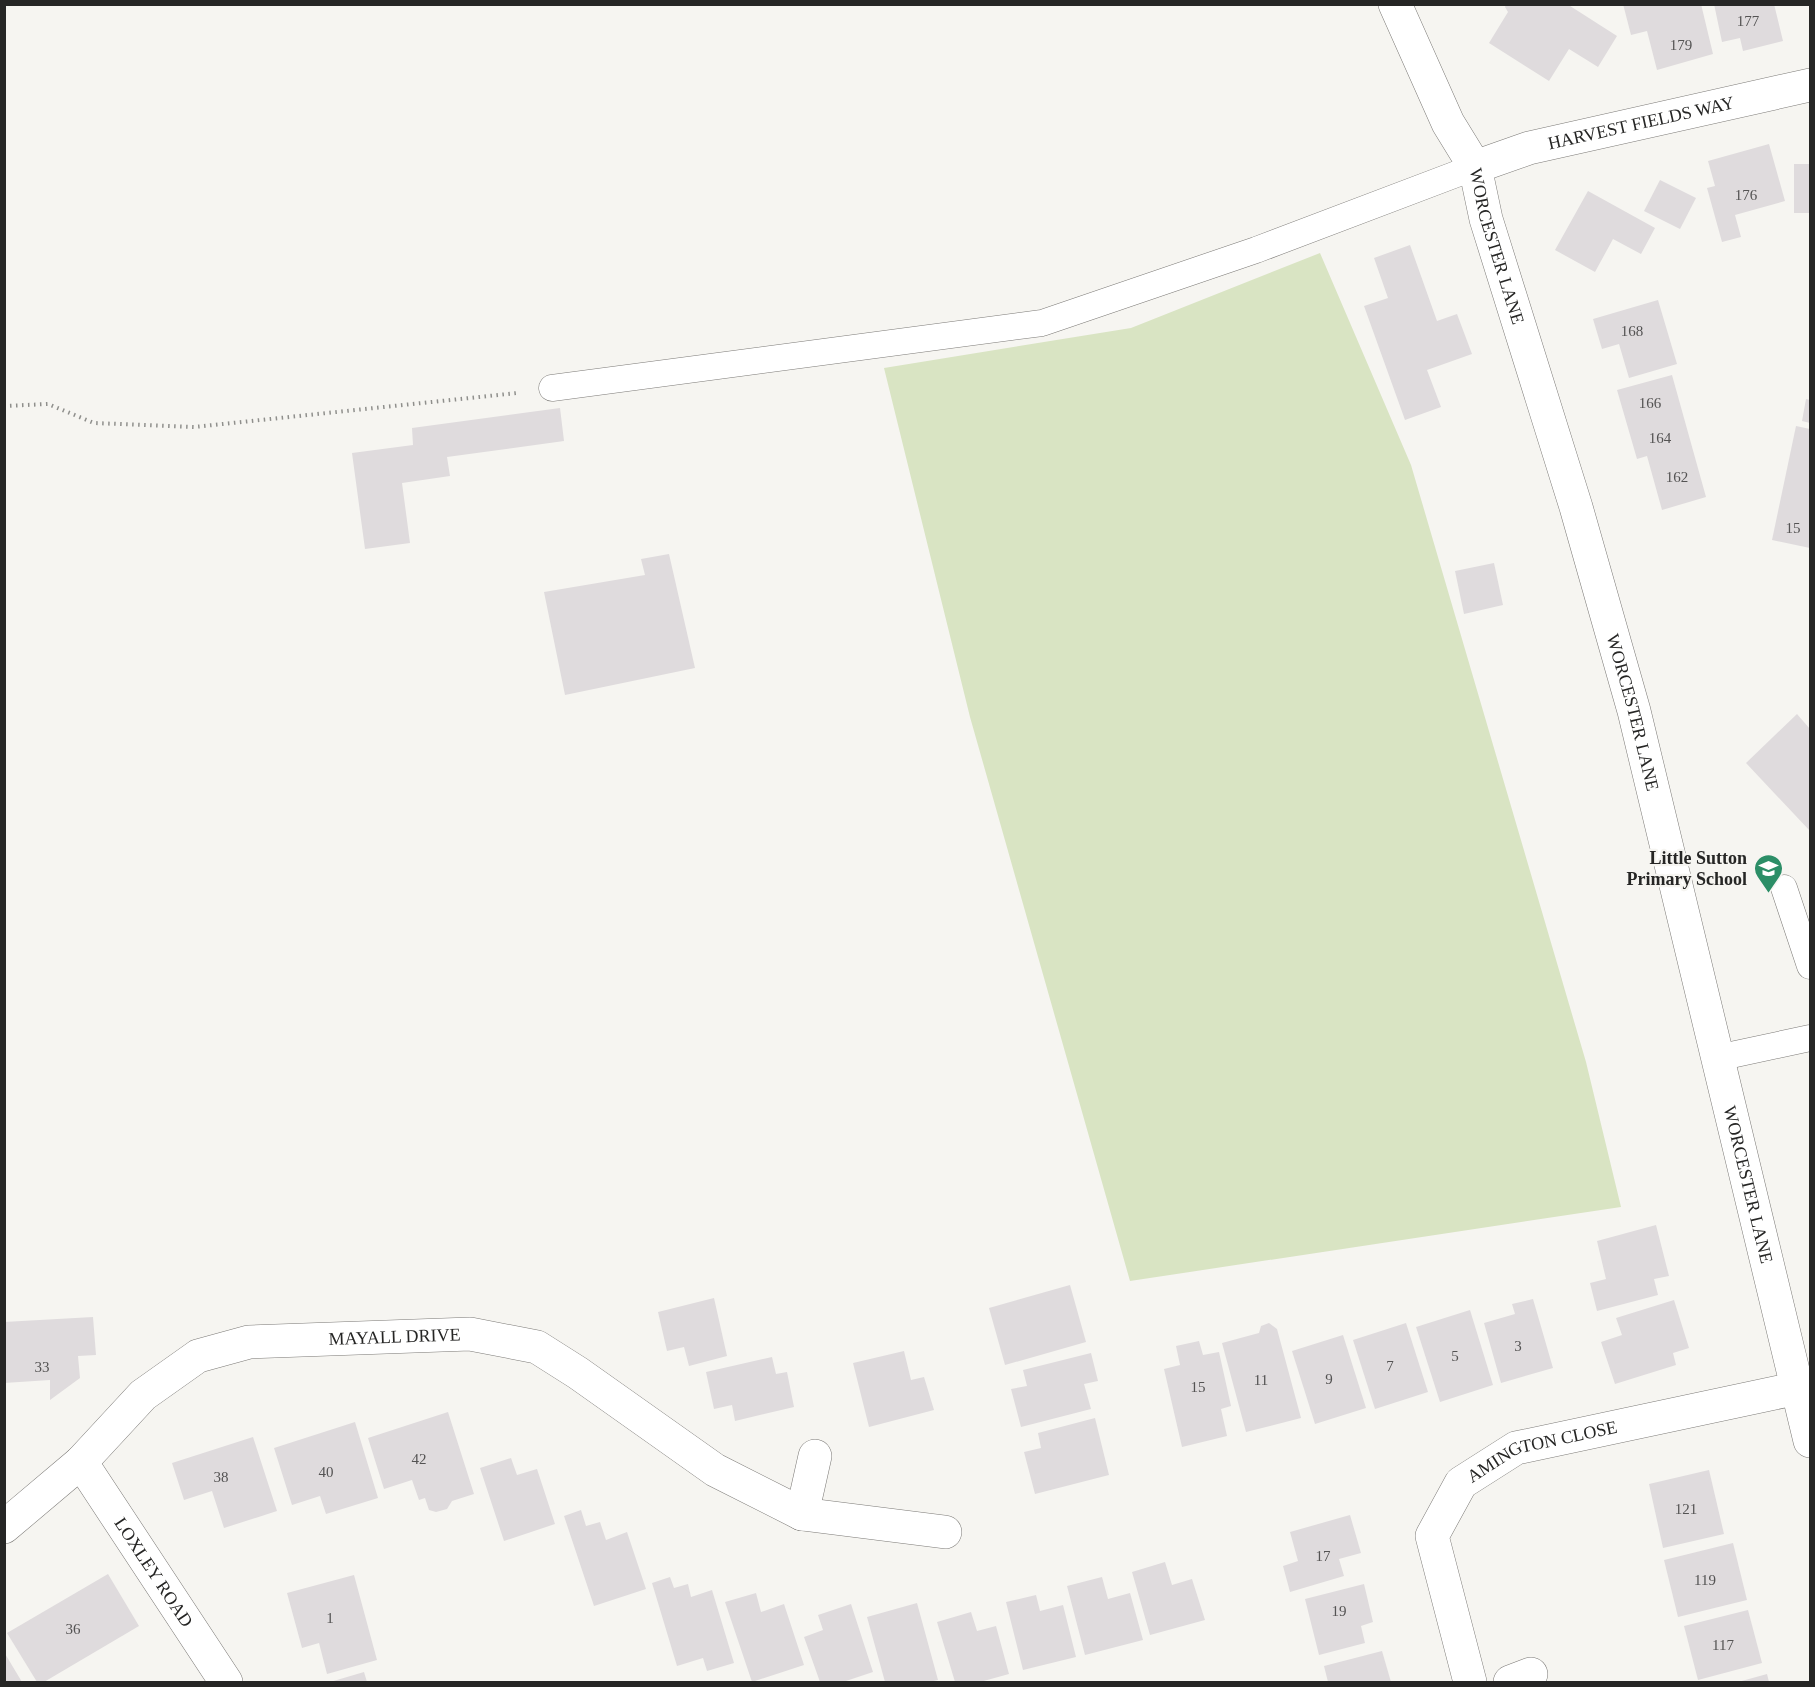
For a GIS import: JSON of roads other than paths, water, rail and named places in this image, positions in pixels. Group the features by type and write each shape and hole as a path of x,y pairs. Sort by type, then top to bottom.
{"street":[{"name":"WORCESTER LANE","path":"1395,4 1448,123 1475,167 1486,219 1576,507 1634,711 1810,1441"},
{"name":"HARVEST FIELDS WAY","path":"1475,167 1529,148 1810,85"},
{"name":"MAYALL DRIVE","path":"4,1527 81,1461 143,1395 198,1356 249,1342 470,1334 537,1347 578,1373 715,1470 802,1514 945,1532"},
{"name":"AMINGTON CLOSE","path":"1470,1683 1432,1536 1461,1483 1516,1448 1798,1388"},
{"path":"802,1514 815,1456"},
{"name":"LOXLEY ROAD","path":"81,1461 226,1683"}],"lane":[{"path":"552,388 1042,323 1256,250 1475,167"},
{"path":"1784,888 1810,966"},
{"path":"1717,1058 1810,1038"}],"place":[{"name":"Little Sutton Primary School","path":"1768,894"}]}
